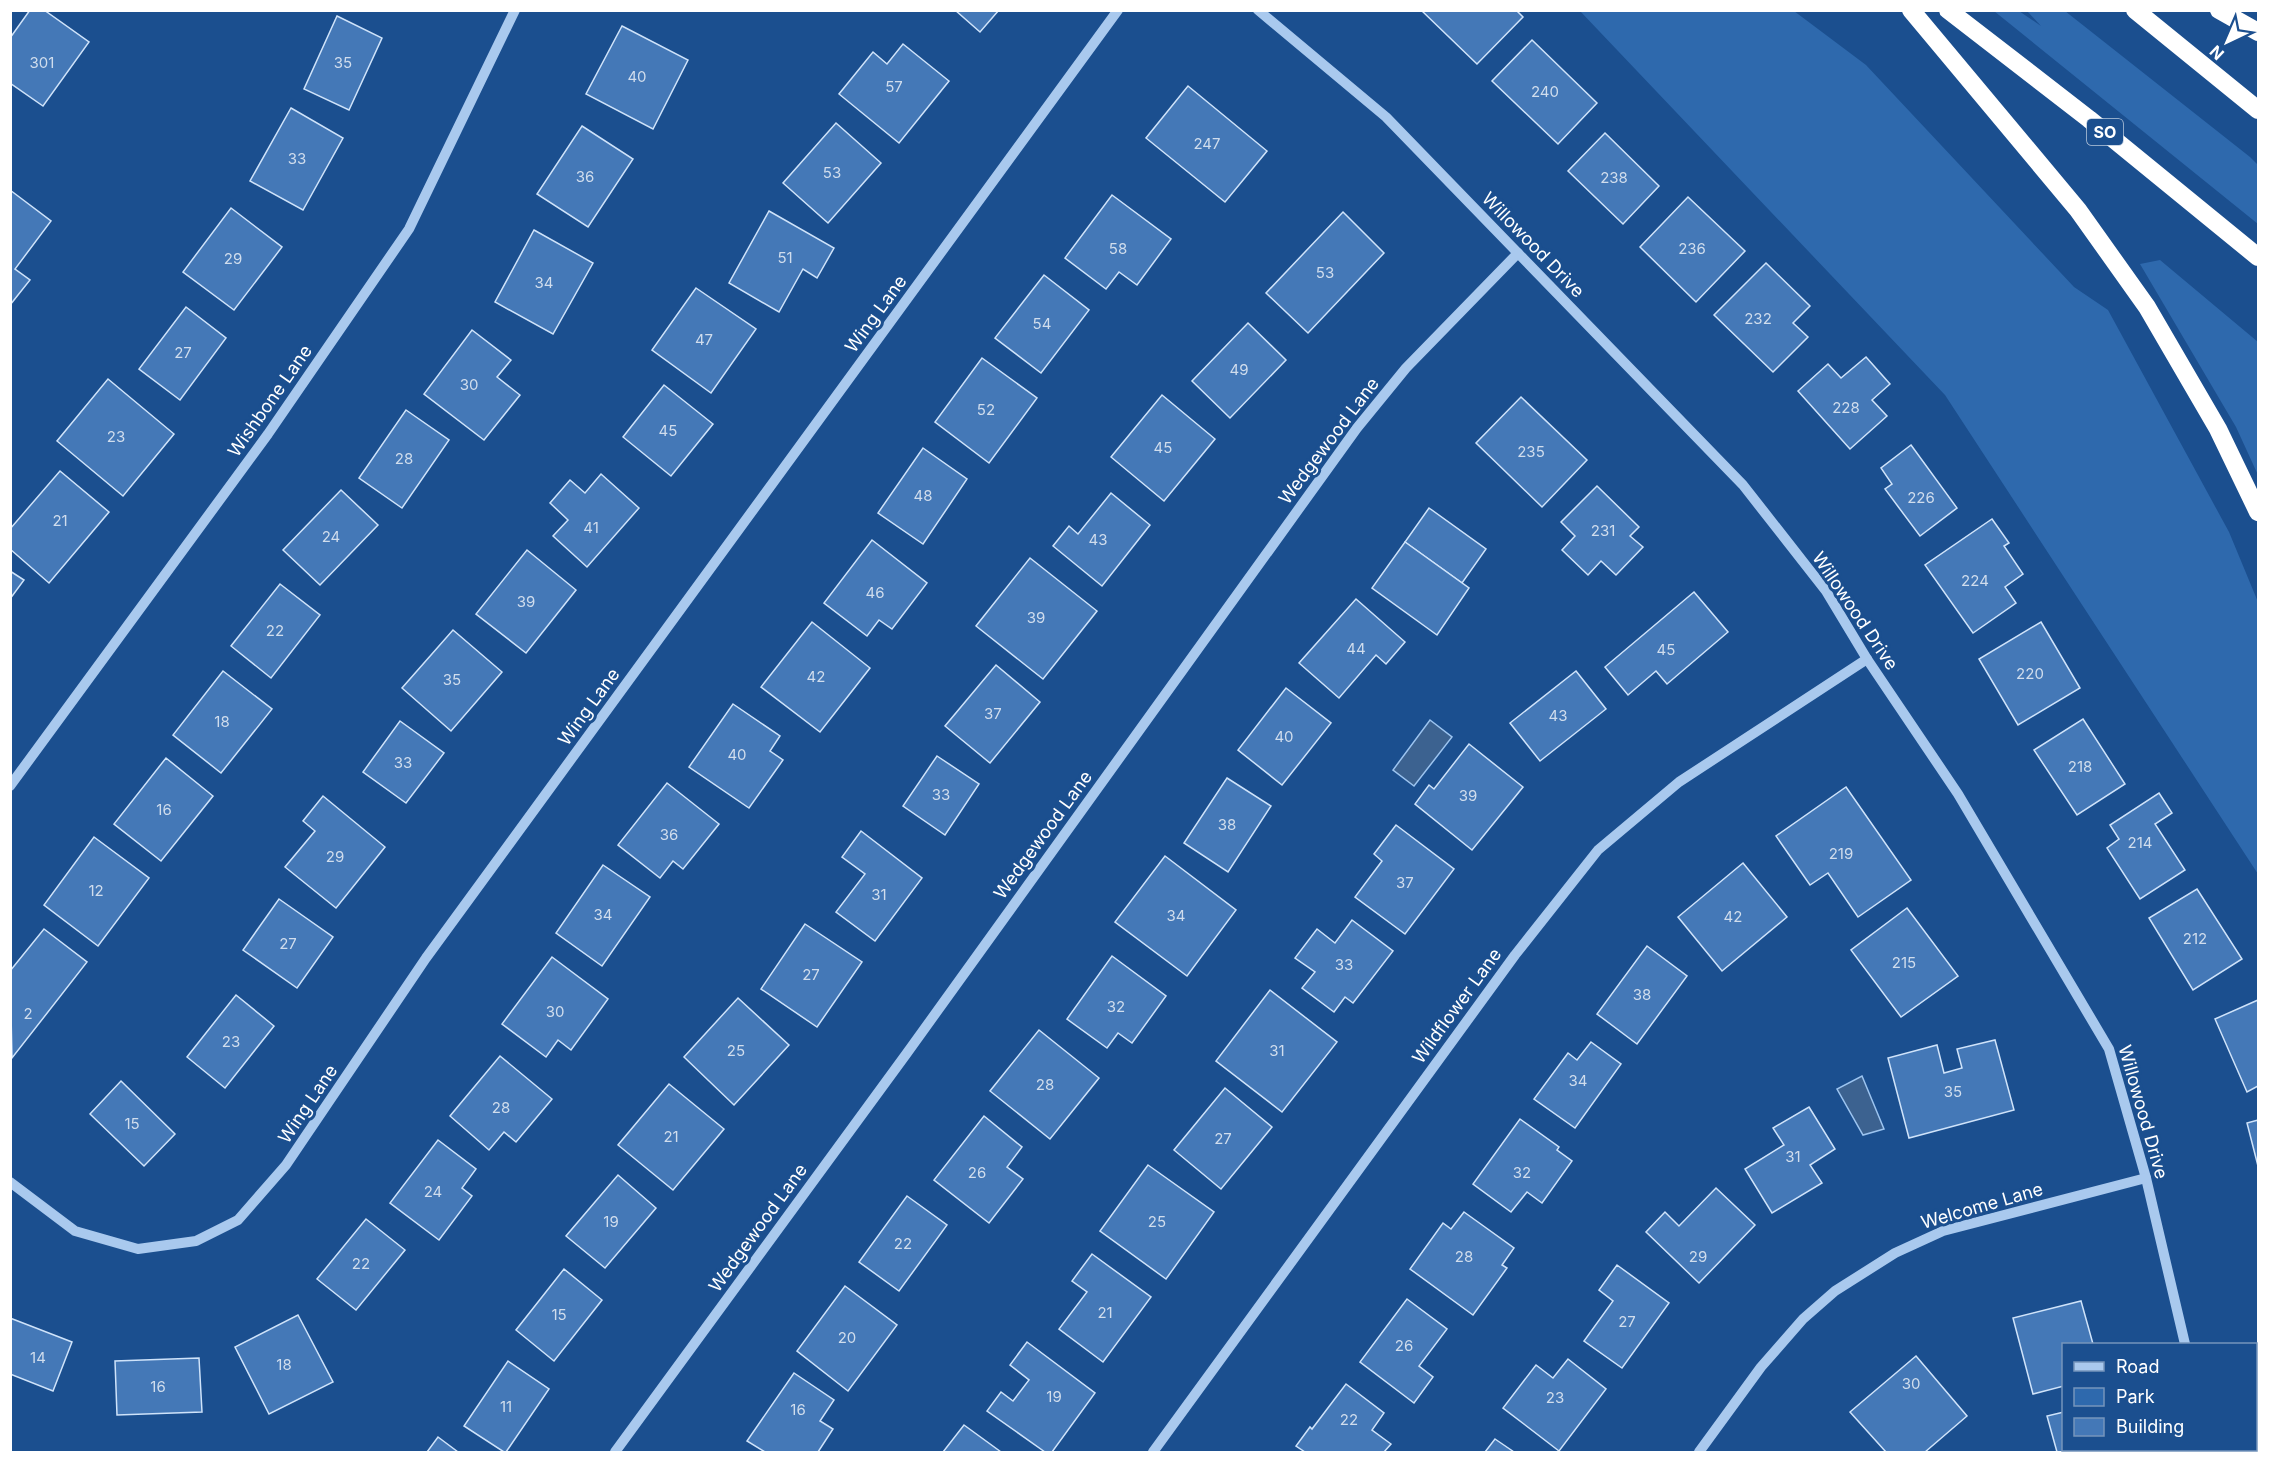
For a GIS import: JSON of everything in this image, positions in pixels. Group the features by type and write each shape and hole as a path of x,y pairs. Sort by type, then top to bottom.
{"highway":[{"path":"1911,10 2078,210 2147,307 2218,429 2259,512"},
{"name":"SO","path":"1948,10 2089,119 2259,257"},
{"path":"2135,10 2259,110"},
{"path":"2219,10 2259,32"}],"street":[{"name":"Wishbone Lane","path":"10,786 268,434 409,229 515,10"},
{"name":"Wing Lane","path":"10,1182 75,1231 138,1249 196,1241 238,1220 286,1166 426,958 1118,10"},
{"name":"Willowood Drive","path":"1257,10 1386,117 1743,485 1826,591 1867,659 1958,794 2109,1049 2146,1178 2185,1343"},
{"name":"Wedgewood Lane","path":"615,1452 907,1053 1357,428 1406,368 1518,253"},
{"name":"Wildflower Lane","path":"1153,1452 1515,955 1598,850 1679,782 1867,659"},
{"name":"Welcome Lane","path":"1699,1452 1761,1367 1803,1319 1834,1291 1895,1253 1943,1231 2146,1178"}],"green space":[{"path":"1580,11 1794,11 1866,65 2074,287 2108,310 2229,532 2258,602 2258,874 1945,395"},
{"path":"1994,11 2019,11 2041,26 2027,11 2065,11 2250,157 2258,165 2258,224"},
{"path":"2160,260 2258,342 2258,475 2236,427 2140,264"}],"shaded area":[{"path":"1430,720 1452,737 1414,786 1393,770"},
{"path":"1862,1076 1884,1129 1863,1135 1837,1089"}],"building":[{"path":"30,10 44,10 89,42 43,106 10,83 10,38"},
{"path":"955,10 999,10 980,32"},
{"path":"1421,10 1516,10 1523,17 1477,64"},
{"path":"337,16 382,38 349,110 304,89"},
{"path":"622,26 688,60 653,129 586,94"},
{"path":"1532,40 1597,103 1558,144 1492,81"},
{"path":"903,44 949,81 899,143 839,94 873,52 887,64"},
{"path":"1188,86 1267,151 1225,202 1146,138"},
{"path":"291,108 343,138 303,210 250,181"},
{"path":"836,123 881,163 828,223 783,183"},
{"path":"582,126 633,159 588,227 537,194"},
{"path":"1605,133 1659,186 1623,224 1568,171"},
{"path":"10,190 51,221 15,269 30,280 10,305"},
{"path":"1112,195 1171,239 1137,285 1119,272 1106,289 1065,258"},
{"path":"1688,197 1745,251 1696,302 1640,247"},
{"path":"231,208 282,247 234,310 183,272"},
{"path":"769,211 834,248 817,278 803,269 779,312 729,283"},
{"path":"1343,212 1384,253 1308,333 1266,293"},
{"path":"534,230 593,263 553,334 495,302"},
{"path":"1766,263 1810,306 1793,323 1808,337 1773,372 1714,315"},
{"path":"1044,275 1089,310 1041,373 995,338"},
{"path":"696,288 756,329 711,393 652,350"},
{"path":"186,307 226,338 180,400 139,369"},
{"path":"1248,323 1286,360 1230,418 1192,381"},
{"path":"472,330 511,360 497,377 520,395 484,440 424,394"},
{"path":"1866,357 1890,384 1872,400 1887,416 1850,449 1798,391 1828,364 1841,378"},
{"path":"982,358 1037,398 989,463 935,422"},
{"path":"108,379 174,434 123,496 57,441"},
{"path":"664,385 713,424 671,476 623,437"},
{"path":"1162,395 1215,439 1164,501 1111,457"},
{"path":"1521,397 1587,460 1542,507 1476,443"},
{"path":"406,410 449,440 402,508 359,478"},
{"path":"1911,445 1957,508 1920,536 1885,489 1892,484 1881,468"},
{"path":"923,448 967,479 923,544 878,513"},
{"path":"60,471 109,512 49,583 10,549 10,529"},
{"path":"601,474 639,508 587,567 553,536 568,520 550,503 570,480 585,493"},
{"path":"1597,486 1639,527 1630,536 1643,547 1616,575 1601,561 1588,575 1562,550 1575,536 1561,522"},
{"path":"341,490 378,525 320,585 283,550"},
{"path":"1111,493 1150,525 1102,586 1053,546 1069,526 1078,534"},
{"path":"1429,508 1486,549 1462,583 1405,542"},
{"path":"1992,519 2009,543 2004,546 2023,574 2005,587 2016,603 1973,633 1925,565"},
{"path":"872,540 927,583 892,629 879,620 867,636 824,603"},
{"path":"1405,542 1469,588 1437,635 1372,588"},
{"path":"527,550 576,590 526,653 476,614"},
{"path":"1030,558 1097,611 1043,679 976,626"},
{"path":"10,571 24,580 10,599"},
{"path":"280,584 320,615 271,678 231,646"},
{"path":"1694,592 1728,632 1667,684 1656,671 1628,695 1605,667"},
{"path":"1356,599 1405,642 1386,664 1376,655 1339,698 1299,663"},
{"path":"812,622 870,668 820,732 761,687"},
{"path":"2041,622 2080,688 2018,725 1979,659"},
{"path":"453,630 502,672 451,731 402,688"},
{"path":"996,665 1040,702 990,763 945,726"},
{"path":"223,671 272,709 221,773 173,735"},
{"path":"1576,671 1606,709 1540,761 1510,723"},
{"path":"1286,688 1331,723 1282,785 1238,750"},
{"path":"733,704 780,736 770,751 783,760 749,808 689,767"},
{"path":"2083,719 2125,784 2077,815 2034,750"},
{"path":"400,721 444,753 406,803 363,772"},
{"path":"1469,744 1523,787 1472,850 1415,804 1429,785 1434,789"},
{"path":"937,756 979,784 945,835 903,806"},
{"path":"166,758 213,796 161,861 114,824"},
{"path":"1227,778 1271,806 1228,872 1184,843"},
{"path":"667,783 719,824 683,869 673,861 660,878 618,845"},
{"path":"1846,787 1911,880 1858,917 1828,873 1810,885 1776,836"},
{"path":"2159,793 2172,813 2155,824 2185,870 2140,899 2107,848 2119,839 2110,825"},
{"path":"323,796 385,847 336,908 285,867 315,831 303,821"},
{"path":"1396,825 1454,869 1405,934 1355,897 1382,861 1374,854"},
{"path":"861,831 922,878 875,941 836,912 865,874 842,857"},
{"path":"94,837 149,878 98,946 44,905"},
{"path":"1165,856 1236,910 1187,976 1115,922"},
{"path":"1743,863 1787,917 1722,971 1678,917"},
{"path":"603,865 650,897 602,966 556,933"},
{"path":"2197,889 2242,959 2193,990 2149,918"},
{"path":"279,899 333,937 297,988 243,950"},
{"path":"1907,908 1958,976 1901,1017 1851,950"},
{"path":"1352,920 1393,951 1353,1003 1345,997 1334,1012 1302,988 1315,972 1295,958 1317,929 1335,943"},
{"path":"805,924 862,962 817,1027 761,989"},
{"path":"44,929 87,962 12,1058 10,971"},
{"path":"1647,946 1687,976 1637,1044 1597,1014"},
{"path":"1112,956 1166,996 1132,1043 1118,1033 1107,1048 1067,1019"},
{"path":"552,957 608,999 571,1050 558,1040 546,1057 502,1024"},
{"path":"1270,990 1337,1042 1282,1112 1216,1061"},
{"path":"236,995 274,1026 225,1088 187,1057"},
{"path":"738,998 789,1045 734,1105 684,1057"},
{"path":"2258,1000 2258,1086 2247,1092 2215,1019"},
{"path":"1039,1030 1099,1078 1050,1139 990,1091"},
{"path":"1995,1040 2014,1110 1909,1138 1888,1058 1937,1045 1944,1073 1962,1068 1957,1049"},
{"path":"1591,1042 1621,1064 1575,1128 1534,1099 1568,1053 1577,1060"},
{"path":"500,1056 552,1099 516,1142 504,1132 489,1150 450,1116"},
{"path":"121,1081 175,1134 144,1166 90,1114"},
{"path":"669,1084 724,1129 673,1190 618,1145"},
{"path":"1225,1088 1272,1127 1221,1189 1174,1150"},
{"path":"1809,1107 1835,1149 1810,1165 1822,1183 1772,1213 1745,1169 1784,1145 1773,1128"},
{"path":"984,1116 1022,1147 1007,1167 1023,1179 989,1223 934,1180"},
{"path":"1520,1119 1559,1147 1557,1150 1572,1161 1542,1203 1527,1192 1511,1212 1473,1184"},
{"path":"2258,1120 2258,1166 2247,1123"},
{"path":"438,1140 476,1169 462,1188 472,1196 439,1240 390,1203"},
{"path":"1148,1165 1214,1212 1166,1279 1100,1231"},
{"path":"618,1175 656,1208 605,1268 566,1236"},
{"path":"1716,1188 1755,1225 1699,1283 1646,1232 1665,1212 1679,1226"},
{"path":"907,1196 947,1225 899,1291 859,1262"},
{"path":"1464,1212 1514,1248 1502,1265 1507,1268 1473,1315 1410,1269 1443,1223 1451,1229"},
{"path":"366,1219 405,1250 356,1310 317,1279"},
{"path":"1092,1254 1151,1297 1103,1362 1059,1329 1087,1292 1072,1281"},
{"path":"1617,1265 1669,1303 1622,1368 1584,1341 1613,1301 1599,1290"},
{"path":"564,1269 602,1300 554,1361 516,1330"},
{"path":"845,1286 897,1325 848,1391 797,1351"},
{"path":"1407,1299 1447,1329 1419,1366 1433,1377 1414,1403 1360,1362"},
{"path":"2081,1301 2093,1343 2062,1343 2062,1387 2033,1394 2013,1318"},
{"path":"298,1315 333,1382 269,1414 235,1347"},
{"path":"10,1318 72,1342 53,1391 10,1374"},
{"path":"1027,1342 1095,1393 1052,1452 1045,1452 987,1411 1001,1392 1013,1401 1029,1380 1010,1365"},
{"path":"1916,1356 1967,1416 1925,1452 1886,1452 1850,1412"},
{"path":"199,1358 202,1412 117,1415 115,1361"},
{"path":"1568,1359 1606,1389 1559,1451 1503,1408 1536,1365 1553,1378"},
{"path":"508,1361 549,1389 504,1452 464,1426"},
{"path":"794,1373 834,1400 820,1421 833,1429 818,1452 765,1452 747,1441"},
{"path":"1346,1384 1384,1413 1372,1430 1391,1444 1384,1452 1305,1452 1296,1446 1310,1427 1312,1429"},
{"path":"2062,1412 2062,1451 2110,1452 2057,1452 2047,1416"},
{"path":"964,1425 1001,1452 943,1452"},
{"path":"438,1437 458,1452 427,1452"},
{"path":"1495,1439 1514,1452 1485,1452"}]}
